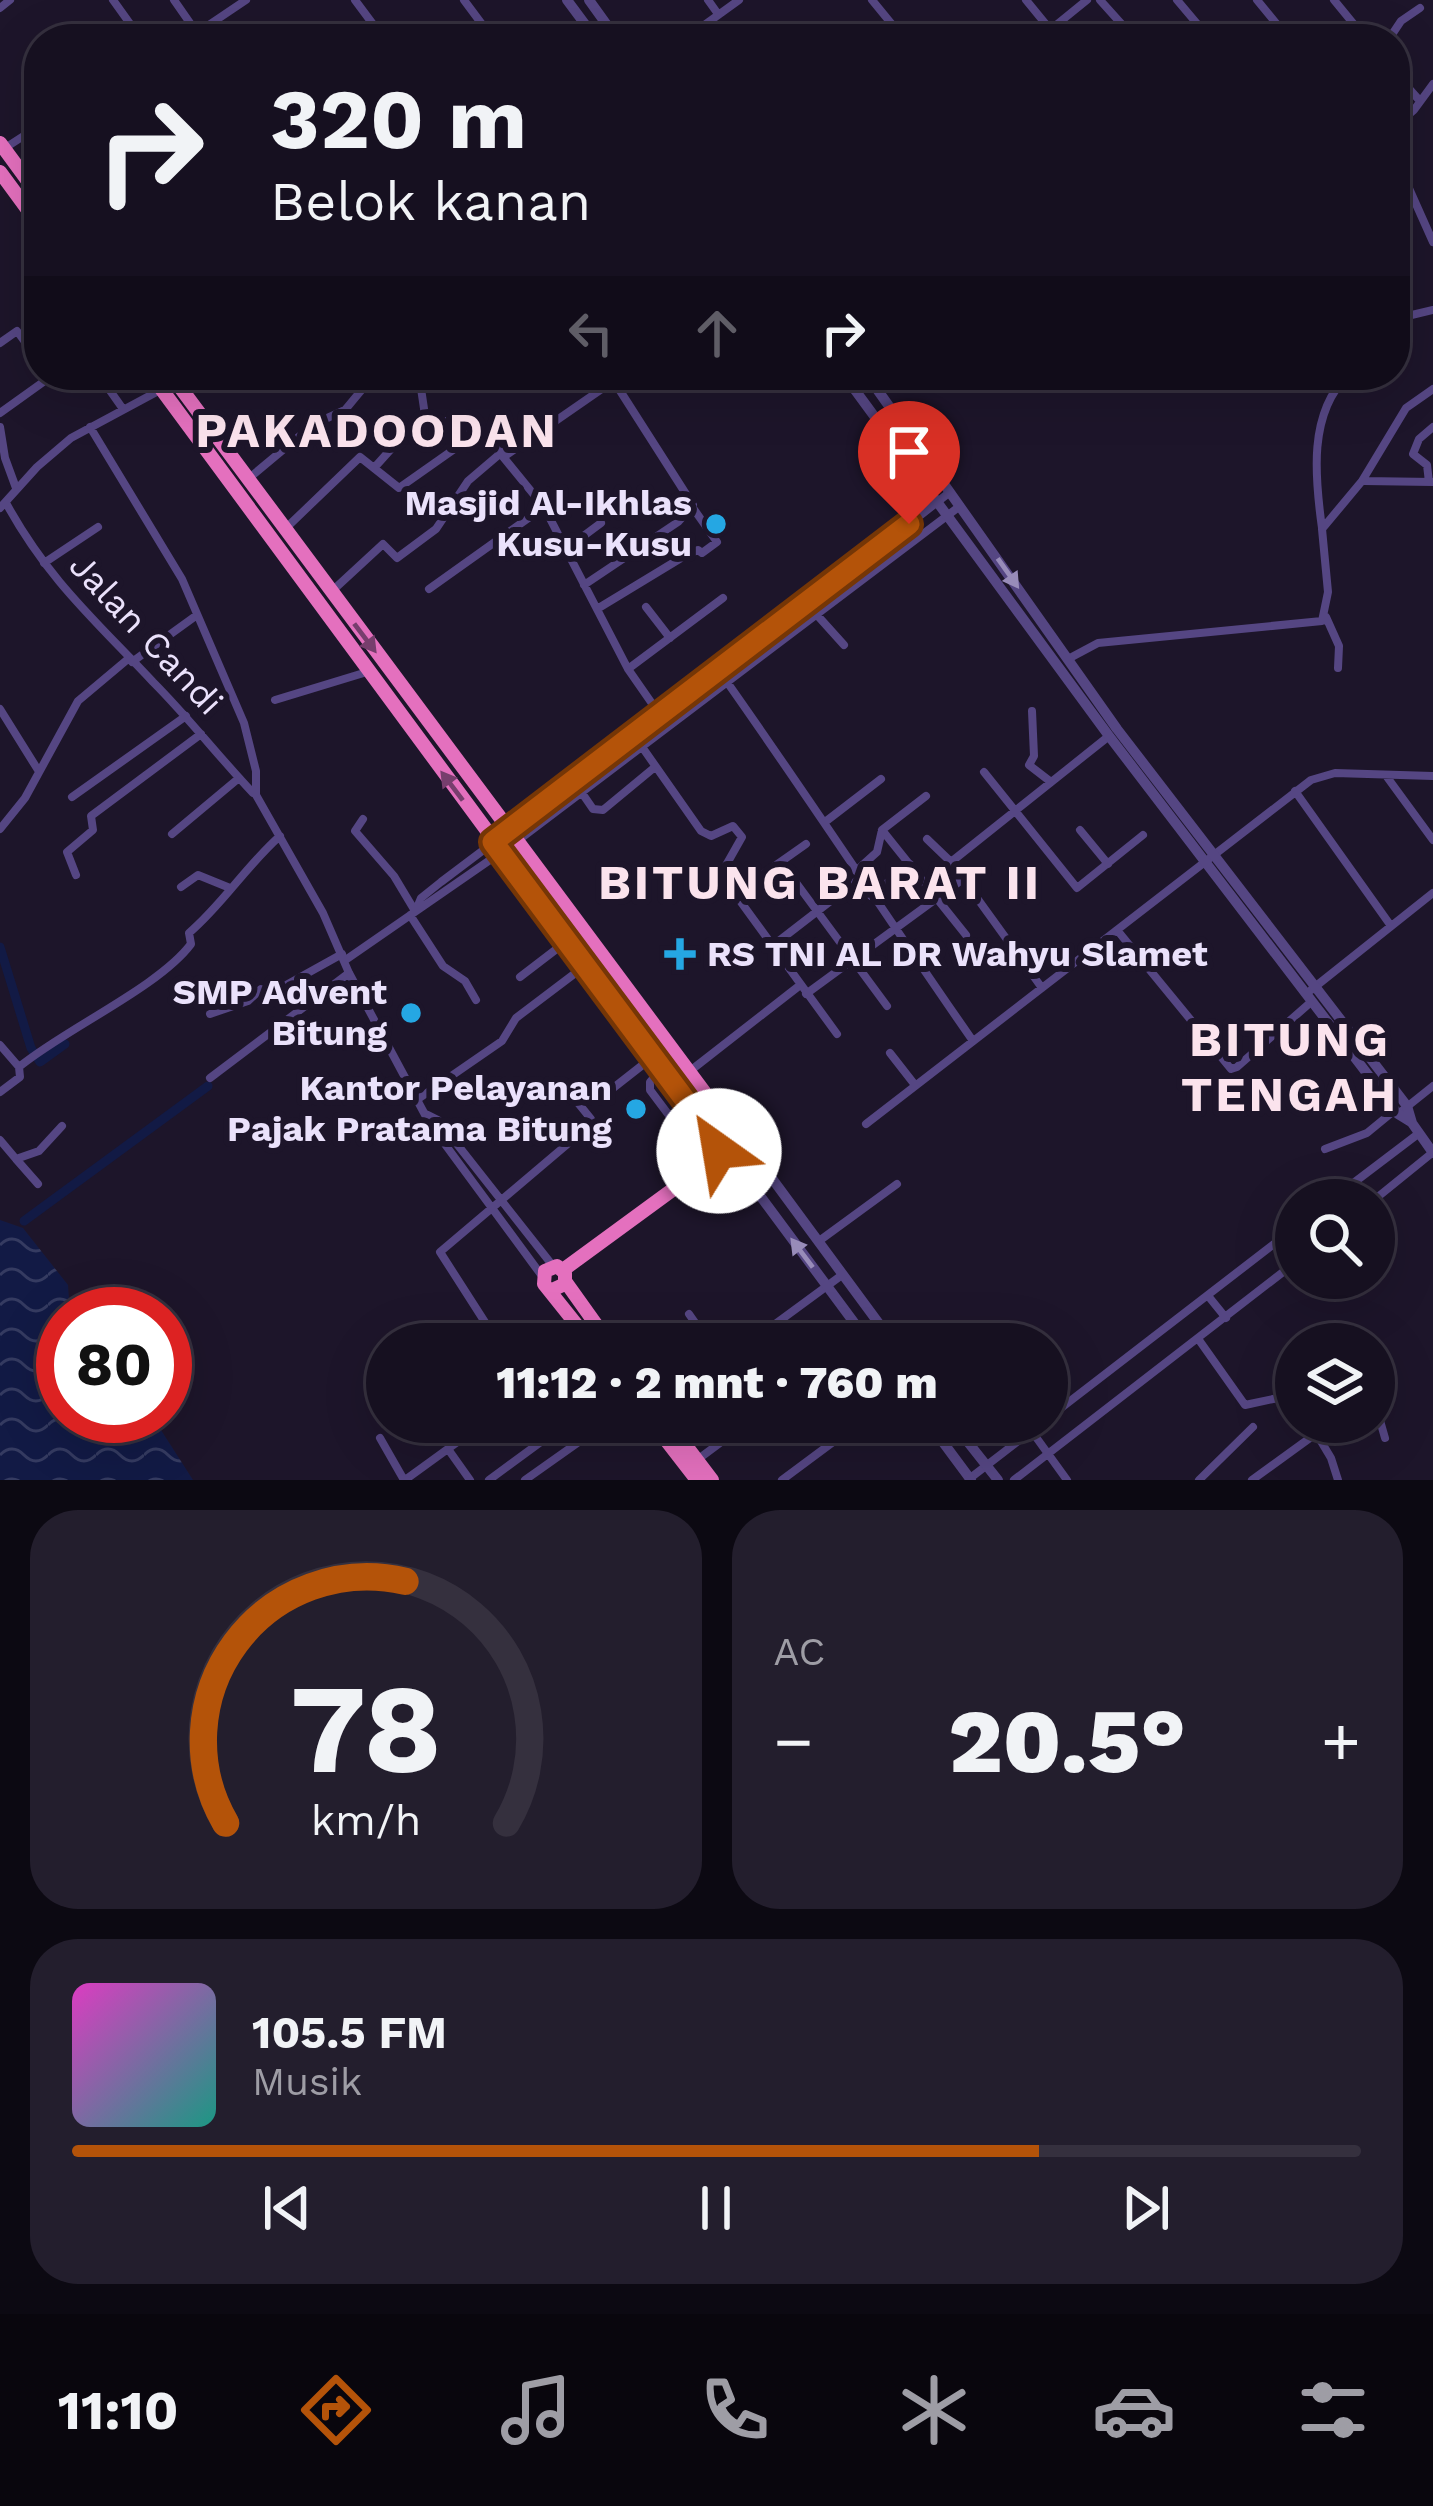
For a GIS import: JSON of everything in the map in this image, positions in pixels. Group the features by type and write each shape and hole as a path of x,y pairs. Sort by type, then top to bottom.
{"highway":[{"path":"2,146 24,183"},
{"path":"0,172 24,193"},
{"path":"181,390 367,672 659,1061 719,1149 735,1162 743,1160 751,1150 747,1134 731,1129 181,390"},
{"path":"598,980 612,968"},
{"path":"555,1277 719,1149 722,1135 731,1129"},
{"path":"555,1277 578,1323"},
{"path":"555,1277 593,1323"},
{"path":"668,1443 697,1480"},
{"path":"685,1443 712,1480"}],"street":[{"path":"0,8 10,0"},
{"path":"708,0 718,14"},
{"path":"705,24 739,0"},
{"path":"872,0 892,24"},
{"path":"1026,0 1045,24"},
{"path":"1057,24 1087,0"},
{"path":"1100,0 1122,24"},
{"path":"1177,0 1197,24"},
{"path":"1257,0 1277,24"},
{"path":"210,24 242,1"},
{"path":"1399,24 1420,8"},
{"path":"1410,111 1433,84"},
{"path":"1410,90 1420,101"},
{"path":"1410,191 1433,242"},
{"path":"0,343 17,332 24,341"},
{"path":"1322,530 1362,481 1406,408 1433,389"},
{"path":"0,413 32,390"},
{"path":"110,390 124,410"},
{"name":"Jalan Candi","path":"157,390 61,445 3,505 80,609 256,795"},
{"path":"248,479 314,424 345,410 362,390"},
{"path":"421,390 426,422"},
{"path":"332,592 383,544 397,559 436,529 468,481 597,390"},
{"path":"597,609 686,555 702,553 717,542 624,390"},
{"path":"855,390 1433,1153 1395,1183"},
{"path":"878,390 1068,659 1113,732"},
{"path":"1336,390 1329,398 1316,452 1326,616 1339,646 1338,668"},
{"path":"374,468 410,428 463,418 476,422 544,507 628,669 660,716"},
{"path":"285,529 360,457 399,488 453,450 476,422"},
{"path":"0,427 17,489"},
{"path":"90,427 175,567 244,723 256,771 256,795 430,1124 490,1206 555,1277"},
{"path":"1362,481 1431,482 1427,465 1414,454 1420,439 1433,427"},
{"path":"210,1014 248,1001 261,989 270,994 343,957 414,912 421,898 512,836 634,735 950,492"},
{"path":"584,585 693,506"},
{"path":"512,836 582,793 960,506"},
{"path":"429,589 544,507"},
{"path":"566,549 601,523"},
{"path":"44,563 98,527"},
{"path":"855,568 864,579"},
{"path":"628,669 723,598"},
{"path":"646,607 670,638"},
{"path":"0,829 25,798 78,701 197,615"},
{"path":"817,615 844,645"},
{"path":"1068,659 1098,643 1304,625 1326,616"},
{"path":"779,626 788,638"},
{"path":"275,700 367,672"},
{"path":"728,682 973,1041"},
{"path":"0,709 39,771"},
{"path":"1032,711 1034,756 1029,765 1051,782"},
{"path":"72,797 186,716"},
{"path":"951,862 1113,732"},
{"path":"76,875 67,852 93,830 91,816 201,734"},
{"path":"634,735 701,831 711,836 733,826 742,837 725,867 735,894 838,1034"},
{"path":"582,793 593,809 603,810 655,767"},
{"path":"984,772 1077,888 1143,835"},
{"path":"866,1124 1295,791 1327,774 1433,776"},
{"path":"1386,776 1433,840"},
{"path":"172,834 239,778"},
{"path":"825,822 881,779"},
{"path":"1295,791 1391,926"},
{"path":"771,947 858,875 877,852 882,830 926,796"},
{"path":"363,819 355,831 387,867 443,966 464,981 476,1000"},
{"path":"882,830 966,935"},
{"path":"1080,830 1108,864"},
{"path":"19,1067 171,965 190,944 189,933 280,836"},
{"path":"928,838 951,862 1042,988"},
{"path":"735,894 806,844"},
{"path":"871,896 910,864"},
{"path":"787,868 887,1006"},
{"path":"182,887 198,875 230,888"},
{"path":"689,1072 958,882"},
{"path":"1117,930 1231,1069 1310,994 1433,893"},
{"path":"520,977 568,940"},
{"path":"418,1099 502,1041 514,1019 587,964"},
{"path":"210,1078 350,973"},
{"path":"0,1045 19,1067 20,1077 0,1092"},
{"path":"890,1053 915,1085"},
{"path":"603,1096 659,1061"},
{"path":"659,1061 650,1090 692,1146 669,1166"},
{"path":"1325,1150 1367,1133 1433,1087"},
{"path":"484,1323 440,1252 591,1124 574,1098"},
{"path":"427,1114 438,1120 555,1277"},
{"path":"16,1159 39,1150 62,1126"},
{"path":"1356,1179 1415,1129"},
{"path":"0,1140 38,1184"},
{"path":"751,1150 877,1322"},
{"path":"735,1162 854,1323"},
{"path":"818,1242 897,1184"},
{"path":"1068,1406 1275,1243"},
{"path":"776,1323 842,1274"},
{"path":"1014,1480 1275,1279"},
{"path":"1209,1297 1226,1318"},
{"path":"689,1314 695,1323"},
{"path":"1198,1340 1245,1405 1275,1399"},
{"path":"1198,1480 1252,1427"},
{"path":"383,1443 405,1480 456,1443"},
{"path":"489,1480 539,1443"},
{"path":"525,1480 577,1443"},
{"path":"698,1460 720,1443"},
{"path":"782,1480 832,1443"},
{"path":"943,1443 970,1479 1019,1443"},
{"path":"969,1443 998,1480"},
{"path":"1040,1443 1067,1480"},
{"path":"1254,1479 1301,1443"},
{"path":"1323,1443 1338,1480"},
{"path":"448,1449 470,1480"}],"water":[{"path":"0,1220 23,1228 68,1285 36,1287 36,1443 169,1443 193,1480 0,1480"}],"waterway":[{"path":"0,947 31,1048 40,1062 65,1044"},
{"path":"24,1221 208,1086"}],"place":[{"name":"Masjid Al-Ikhlas Kusu-Kusu","path":"716,524"},
{"name":"RS TNI AL DR Wahyu Slamet","path":"680,954"},
{"name":"SMP Advent Bitung","path":"411,1013"},
{"name":"Kantor Pelayanan Pajak Pratama Bitung","path":"636,1109"}],"district":[{"name":"PAKADOODAN","path":"377,430"},
{"name":"BITUNG BARAT II","path":"820,882"},
{"name":"BITUNG TENGAH","path":"1290,1066"}],"route":[{"path":"719,1151 655,1055 493,842 909,524"}]}
